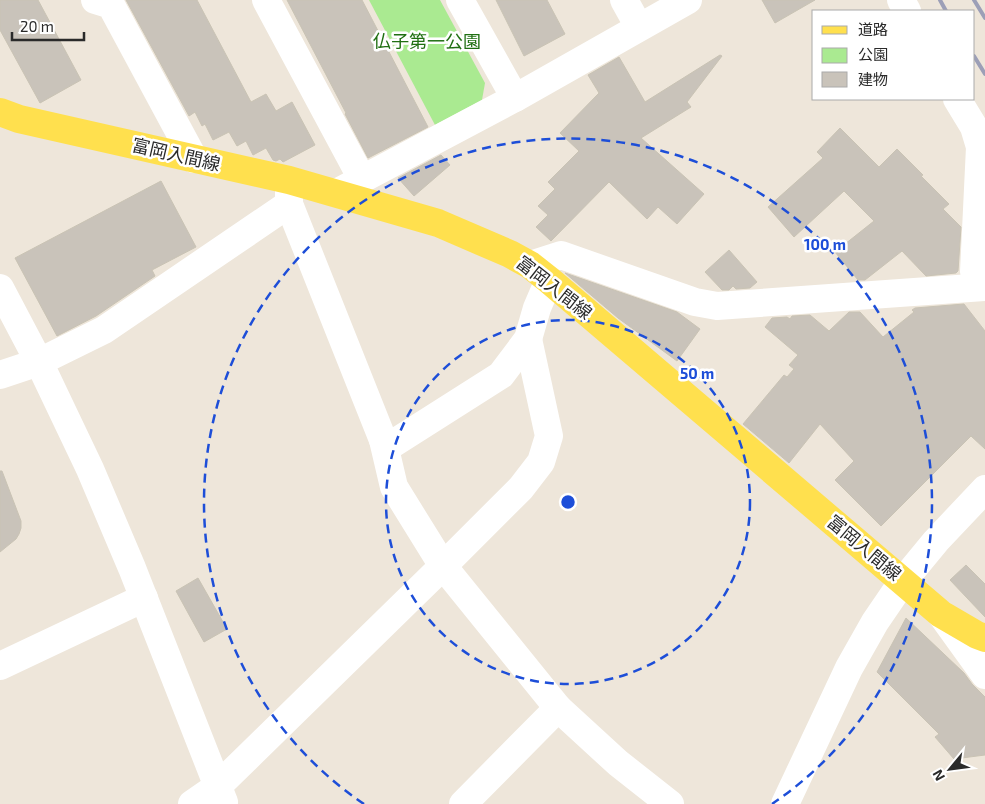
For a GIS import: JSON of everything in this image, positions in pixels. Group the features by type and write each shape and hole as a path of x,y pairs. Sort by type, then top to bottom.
{"main road":[{"name":"富岡入間線","path":"0,112 19,119 194,159 289,192 336,193 438,223 510,254 540,272 941,614 985,638"}],"street":[{"path":"95,0 111,5 194,159"},
{"path":"266,0 362,179"},
{"path":"460,0 515,98"},
{"path":"624,0 639,27"},
{"path":"336,193 515,98 688,0"},
{"path":"958,100 974,128 980,147 974,272 985,287"},
{"path":"0,375 39,362 104,330 289,192 383,440 394,487 443,566 558,708 618,763 670,804"},
{"path":"383,440 394,442 501,375 528,339 537,308 540,272 561,255 695,302 717,306 985,287"},
{"path":"0,288 39,362 90,469 144,598 222,795"},
{"path":"192,804 222,795 443,566 522,488 541,462 550,436 528,339"},
{"path":"785,804 849,668 875,622 902,581 936,541 985,489"},
{"path":"0,666 144,598"},
{"path":"941,614 985,675"},
{"path":"463,804 558,708"}],"green space":[{"name":"仏子第一公園","path":"369,0 440,0 485,83 482,100 435,125"}],"building":[{"path":"0,0 38,0 81,80 40,103 0,30"},
{"path":"126,0 197,0 251,102 266,94 276,111 292,102 315,145 283,162 280,159 273,160 266,148 253,155 246,141 237,146 229,132 213,140 205,124 202,126 195,112 189,116"},
{"path":"287,0 362,0 428,127 368,158"},
{"path":"496,0 547,0 565,34 524,56"},
{"path":"762,0 815,0 775,23"},
{"path":"720,55 722,56 687,102 691,107 641,138 704,194 677,224 658,207 647,219 609,182 551,241 536,227 548,215 538,206 555,189 548,182 579,151 560,133 599,93 588,75 619,57 645,102"},
{"path":"840,128 879,167 897,149 949,204 943,209 961,227 958,271 956,273 926,276 902,251 865,280 858,280 835,252 874,221 844,191 794,237 768,207 823,158 817,152"},
{"path":"441,155 450,165 414,196 398,178"},
{"path":"161,181 196,247 152,270 155,276 96,316 57,336 15,258"},
{"path":"729,250 757,282 750,288 736,289 733,286 729,290 722,290 705,272"},
{"path":"565,273 677,312 700,329 677,361 618,318"},
{"path":"964,304 985,331 985,449 971,436 881,526 835,480 854,461 820,424 789,463 743,424 784,375 787,377 794,369 789,365 798,355 765,327 772,318 787,317 790,319 792,316 810,315 829,331 849,312 860,312 883,337 914,312 912,310 915,308"},
{"path":"0,471 2,471 21,521 21,528 16,539 0,552"},
{"path":"966,565 985,584 985,617 950,580"},
{"path":"198,578 227,629 204,642 176,591"},
{"path":"906,618 964,673 985,697 985,755 954,759 935,737 939,734 877,672"}],"railway":[{"path":"940,0 945,10"},
{"path":"974,0 985,18"},
{"path":"975,58 985,74"}]}
